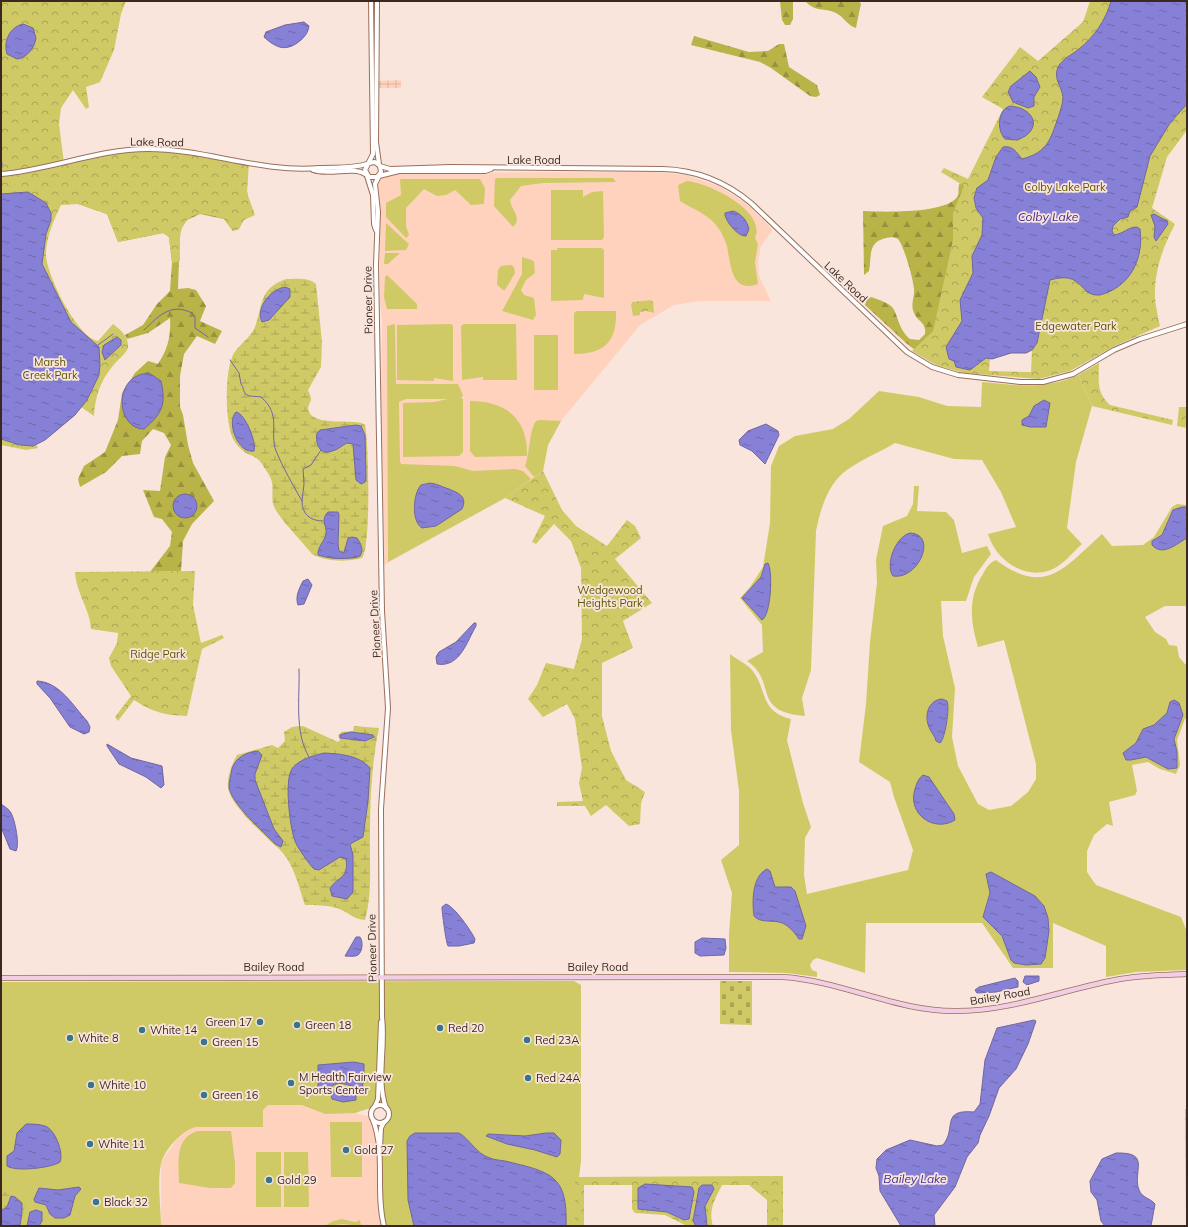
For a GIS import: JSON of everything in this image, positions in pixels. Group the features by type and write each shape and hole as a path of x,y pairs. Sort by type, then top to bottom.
{"main road":[{"name":"Bailey Road","path":"1,978 783,977 825,983 912,1007 955,1011 998,1008 1128,978 1187,974"}],"street":[{"path":"371,1 373,154 365,170 367,175 373,178 379,176 381,172 376,142 377,1"},
{"name":"Lake Road","path":"1,174 45,168 104,153 145,149 184,151 264,165 313,169 348,168 368,163"},
{"path":"368,163 373,162 380,165"},
{"name":"Lake Road","path":"380,165 390,169 428,167 492,169 672,169 696,174 718,182 735,191 751,203 906,350 929,365 958,376 1028,383 1055,380 1076,372 1108,353 1135,341 1187,324"},
{"name":"Lake Road","path":"313,169 318,172 358,171 367,175"},
{"name":"Lake Road","path":"379,176 399,172 485,171 492,169"},
{"name":"Pioneer Drive","path":"367,175 373,195 374,224 376,230 382,611 388,708 381,810 382,1017 380,1031 378,1099 375,1106"},
{"name":"Pioneer Drive","path":"376,230 378,224 378,207 375,184 379,176"},
{"name":"Pioneer Drive","path":"382,1017 384,1030 382,1089 386,1108"},
{"path":"380,1149 382,1142 381,1128 388,1114 386,1108 380,1105 375,1106 371,1113 374,1120 380,1149 381,1210 384,1226"},
{"path":"374,1120 379,1122 384,1121"}],"shaded area":[{"path":"401,80 401,88 379,88 379,81"},
{"path":"655,172 686,175 719,186 746,203 771,228 772,231 761,246 758,262 759,276 771,301 700,301 674,305 640,325 561,421 548,445 543,471 505,498 384,565 380,206 376,186 380,178 396,173"},
{"path":"268,1105 302,1105 317,1109 321,1113 355,1113 372,1119 376,1128 384,1226 161,1226 161,1162 179,1136 187,1130 196,1127 263,1127 263,1110"}],"green space":[{"name":"Marsh Creek Park","path":"1,1 126,1 121,14 114,50 100,82 86,87 89,107 86,109 73,90 61,108 59,124 64,163 104,153 160,149 249,162 247,193 255,215 244,220 239,229 233,231 224,219 212,215 202,214 192,217 186,221 181,233 180,261 172,263 169,237 164,233 118,242 107,214 78,204 61,205 49,235 46,254 51,275 64,304 81,329 90,337 98,341 113,324 122,331 126,337 128,348 108,372 101,384 97,396 94,416 81,407 60,428 36,444 38,448 26,450 1,445"},
{"path":"780,1 793,1 793,19 790,25 785,25 782,20"},
{"path":"805,1 856,1 861,3 856,28 836,13 813,7"},
{"name":"Colby Lake","path":"1090,1 1187,1 1187,130 1167,157 1152,208 1175,224 1163,250 1156,278 1155,298 1160,326 1115,346 1070,371 1039,379 964,373 936,365 912,351 933,331 953,240 953,213 964,186 941,172 944,168 968,179 1003,109 982,97 1020,47 1038,61 1083,22","holes":["1032,350 1031,372 989,371 990,359 1011,353 1026,353"]},
{"path":"694,36 749,52 768,51 779,44 784,44 789,67 817,85 820,95 816,97 810,96 771,68 760,62 691,45"},
{"path":"248,170 246,185 249,202 239,229 233,231 224,219 200,214 187,220 180,230 178,289 188,288 196,290 206,306 200,321 222,331 215,344 197,336 184,354 180,376 180,407 183,415 188,445 193,463 214,501 192,524 183,541 181,571 150,572 170,546 172,532 162,519 154,517 143,490 160,491 165,457 171,445 164,433 153,429 142,441 140,454 122,456 106,472 80,487 78,479 84,466 105,452 118,420 122,393 135,373 148,361 158,364 166,348 170,331 170,318 148,333 127,339 125,335 143,325 157,304 170,291 172,263 169,237 163,233 118,242 107,214 78,204 61,204"},
{"path":"613,178 616,182 543,183 521,186 510,200 517,217 516,224 513,227 494,206 495,179"},
{"path":"400,179 480,179 485,188 484,204 471,205 455,190 446,195 437,196 424,189 406,208 406,226 409,235 406,238 386,217 386,203 401,195"},
{"path":"687,181 709,187 734,200 753,218 756,228 755,238 758,244 755,263 758,284 749,286 741,284 736,280 733,274 726,243 719,229 706,216 680,201 678,185"},
{"path":"960,183 966,185 972,227 924,357 906,343 865,305 867,299 871,297 891,306 900,325 910,339 919,340 925,334 925,327 915,316 913,310 914,292 912,278 898,239 888,238 880,240 876,243 872,251 869,271 864,275 863,211 913,211 940,206 950,203 957,197"},
{"path":"551,190 583,190 583,197 592,192 603,191 604,237 602,240 551,240"},
{"path":"386,223 409,244 406,250 385,251"},
{"path":"557,248 602,248 604,250 604,298 584,294 583,300 551,301 551,250 557,250"},
{"path":"385,253 400,253 388,264 384,264"},
{"path":"522,257 534,262 535,273 526,280 521,290 524,295 534,298 536,315 533,320 502,311 522,274"},
{"path":"511,265 514,267 515,273 505,290 503,290 497,285 498,270 501,266"},
{"path":"387,275 417,304 417,309 387,309 384,297 385,277"},
{"path":"286,279 306,279 316,284 322,342 321,367 308,390 311,400 308,408 311,414 317,418 325,420 361,423 365,425 368,472 368,516 365,550 362,558 350,560 330,560 312,554 275,509 272,501 271,478 264,467 258,459 240,448 233,439 230,431 227,409 227,383 231,361 234,353 255,327 266,293 277,283"},
{"path":"651,300 653,302 654,313 647,311 640,312 640,315 633,316 631,304 633,302"},
{"path":"577,311 616,311 614,330 607,344 594,352 574,354 574,313"},
{"path":"395,324 396,384 458,384 463,395 461,399 463,399 463,452 459,456 403,457 403,403 434,402 448,399 406,399 399,402 401,464 455,466 473,471 515,469 523,471 531,479 505,498 388,562 387,326"},
{"path":"451,324 453,326 453,381 434,378 434,381 397,380 397,325"},
{"path":"464,324 516,324 517,380 483,380 483,377 462,380 461,326"},
{"path":"534,335 558,335 558,390 534,390"},
{"path":"1099,363 1100,391 1110,405 1173,420 1172,425 1092,406 1078,375"},
{"path":"1078,375 1092,406 1076,462 1067,528 1082,544 1065,561 1053,569 1033,573 1024,571 1006,561 993,546 989,537 988,534 1016,527 1001,492 982,460 954,459 895,443 861,461 843,473 828,492 816,531 811,670 802,698 805,716 788,713 777,709 771,702 761,677 756,669 747,661 763,652 762,625 740,598 750,587 763,567 770,523 771,466 779,446 795,436 833,429 849,419 879,391 919,397 947,406 981,407 982,382 1043,385 1066,380"},
{"path":"470,401 494,404 512,415 519,422 524,432 527,456 475,457 470,451"},
{"path":"1179,407 1187,407 1187,428 1177,426"},
{"path":"536,421 561,421 548,445 543,471 534,477 525,466 532,430"},
{"name":"Wedgewood Heights Park","path":"543,471 562,510 576,526 607,546 627,520 635,526 641,538 615,559 652,603 623,621 633,648 602,663 602,716 611,751 626,780 645,792 641,803 640,824 629,826 606,805 591,816 585,806 557,806 557,802 583,801 579,783 582,768 575,719 567,704 543,717 528,699 537,685 546,663 574,669 582,639 581,568 571,541 554,524 536,544 532,542 545,516 505,498"},
{"path":"914,486 919,486 917,511 946,512 954,520 962,553 987,546 991,554 974,577 966,601 941,601 943,636 955,688 952,737 958,766 978,804 989,810 1011,806 1028,792 1036,779 1036,764 1004,640 978,647 975,637 972,619 973,600 978,583 985,570 996,560 1013,571 1028,576 1041,577 1054,574 1076,558 1102,534 1112,546 1143,545 1154,537 1172,507 1177,504 1187,505 1187,606 1165,606 1145,617 1155,632 1166,639 1169,645 1177,646 1179,657 1185,664 1187,664 1187,718 1185,719 1177,740 1180,765 1176,774 1160,769 1148,762 1132,765 1137,791 1135,795 1109,802 1113,826 1107,824 1094,835 1087,851 1087,872 1096,885 1181,917 1187,932 1187,970 1136,972 1106,977 1106,946 1053,923 1053,968 1013,968 982,923 866,923 865,973 817,958 813,960 810,965 812,970 817,972 817,977 787,973 729,972 729,934 732,893 721,860 739,845 739,791 731,730 730,654 752,670 769,705 774,711 791,719 787,740 803,803 811,827 805,838 804,875 807,894 908,870 913,850 890,782 859,762 877,583 876,560 883,526 907,516 913,504"},
{"name":"Ridge Park","path":"195,571 193,605 201,643 222,635 224,638 202,649 187,716 172,715 160,712 148,708 134,700 118,721 115,717 131,696 111,666 109,658 117,643 118,633 91,629 75,572"},
{"path":"303,726 338,742 340,740 338,735 342,732 353,731 354,726 379,728 372,779 370,818 370,887 365,920 357,919 337,908 305,905 295,874 286,857 245,816 233,801 228,787 229,774 237,755 272,745 278,748 285,741 284,732 292,727"},
{"name":"M Health Fairview Sports Center","path":"574,981 581,985 581,1161 579,1177 575,1177 575,1226 384,1226 380,1149 381,1131 388,1116 386,1108 380,1105 355,1113 325,1114 302,1105 268,1105 263,1110 263,1127 196,1127 185,1132 174,1141 161,1164 159,1187 161,1226 1,1226 1,982"},
{"path":"720,981 752,981 752,1025 720,1024"},
{"path":"1185,1109 1187,1109 1187,1226 1186,1226"},
{"name":"Gold 27","path":"330,1122 362,1122 362,1177 331,1177"},
{"path":"197,1131 231,1131 235,1162 235,1183 231,1188 210,1188 179,1183 179,1152 181,1146 184,1140"},
{"name":"Gold 29","path":"256,1152 281,1152 281,1207 256,1207"},
{"path":"284,1152 308,1152 309,1207 284,1207"},
{"path":"783,1176 783,1226 767,1226 767,1200 749,1185 722,1185 712,1210 711,1215 713,1226 687,1226 665,1215 635,1213 632,1209 632,1185 584,1185 584,1226 575,1226 575,1177"},
{"path":"1,1190 15,1196 25,1203 21,1226 1,1226"},
{"path":"342,1219 355,1222 360,1220 361,1226 343,1224 325,1226 333,1221"}],"water":[{"name":"Colby Lake","path":"1111,1 1185,1 1187,6 1187,104 1170,123 1150,156 1137,207 1130,211 1128,217 1120,219 1113,226 1112,231 1114,235 1134,227 1140,229 1140,251 1137,261 1127,279 1119,286 1100,295 1093,295 1080,284 1069,278 1050,280 1037,343 1032,350 1026,353 1011,353 992,359 986,358 970,370 956,367 954,361 949,359 946,347 962,321 960,300 973,273 972,256 982,235 983,218 976,208 974,198 977,188 988,180 996,157 1003,147 1012,148 1022,159 1037,153 1047,144 1053,133 1063,97 1058,83 1058,67 1062,61 1076,51 1094,34 1103,21"},
{"path":"304,22 309,26 305,36 296,44 291,46 282,48 273,44 264,37 266,32 285,25"},
{"path":"23,24 33,28 36,38 30,52 24,57 17,59 7,54 6,44 11,31"},
{"path":"1030,71 1036,77 1040,87 1034,97 1034,106 1028,108 1013,102 1008,92 1011,86"},
{"path":"1010,106 1026,111 1033,120 1031,131 1017,140 1005,139 1001,131 1001,116 1006,108"},
{"path":"28,192 46,203 51,213 51,220 46,234 42,264 71,322 99,347 100,365 99,375 87,400 75,415 45,440 33,446 20,445 1,439 1,194"},
{"path":"733,211 744,218 747,223 749,229 746,236 739,234 732,228 727,220 725,213"},
{"path":"1154,214 1167,221 1168,224 1156,241 1154,237 1155,226 1151,215"},
{"path":"285,287 290,289 290,297 269,320 262,322 260,317 261,311 266,300 275,291"},
{"path":"117,337 121,340 121,345 105,360 102,352 104,345"},
{"path":"149,373 161,381 163,402 159,413 144,429 135,427 128,421 122,402 124,392 129,383 137,376"},
{"path":"1044,400 1050,403 1046,427 1030,427 1022,425 1022,420 1029,416 1034,406"},
{"path":"236,412 243,417 250,429 254,442 254,451 248,451 243,448 235,436 232,423"},
{"path":"766,424 778,431 779,435 765,464 752,451 740,445 739,440 748,431"},
{"path":"356,425 361,426 365,435 366,479 365,482 361,484 356,480 353,444 347,443 338,449 324,452 319,448 317,441 317,433 320,430"},
{"path":"430,483 459,494 463,498 464,505 462,509 436,526 422,528 418,525 416,520 414,507 416,495 421,485"},
{"path":"185,494 193,498 197,506 193,514 185,518 177,514 173,506 177,498"},
{"path":"1187,507 1187,538 1165,550 1156,548 1152,545 1152,541 1162,535 1173,510"},
{"path":"328,512 338,512 339,515 339,551 344,553 348,538 357,538 362,547 360,556 339,558 318,555 319,549 326,534 324,518"},
{"path":"910,533 918,535 923,541 924,548 922,556 911,571 902,575 893,576 890,565 893,552 900,540"},
{"path":"768,563 770,568 771,584 767,610 762,620 742,598 761,577 765,564"},
{"path":"308,579 312,585 304,604 298,605 297,596 299,590 303,581"},
{"path":"474,623 476,623 476,626 466,646 457,658 452,662 437,664 436,657 439,652 456,642"},
{"path":"37,681 45,682 59,690 87,721 90,727 89,732 84,734 70,727 50,698 37,684"},
{"path":"942,699 947,701 948,710 945,730 940,743 936,741 929,727 927,714 930,705 933,702"},
{"path":"1174,700 1179,703 1183,715 1174,739 1177,752 1177,768 1168,769 1146,757 1126,760 1123,753 1136,743 1143,729 1154,725 1167,713 1170,702"},
{"path":"351,732 373,735 374,737 365,741 340,738 340,735"},
{"path":"107,744 131,758 162,766 164,785 161,788 146,777 119,764"},
{"path":"258,751 262,755 255,774 255,780 274,829 283,841 281,847 275,844 242,810 231,794 229,787 233,765 245,754"},
{"path":"324,753 349,756 360,760 370,768 368,801 363,837 350,844 353,855 353,892 347,899 332,896 330,888 345,873 347,865 346,859 340,857 319,870 314,869 296,844 291,826 288,783 292,769 302,760"},
{"path":"923,775 929,777 954,814 955,820 939,824 924,819 919,813 915,806 914,798 917,783"},
{"path":"1,804 7,808 13,816 17,838 16,851 10,849 1,827"},
{"path":"767,869 770,871 775,887 791,887 795,891 806,926 802,939 799,939 782,923 776,921 759,920 754,916 754,890 758,877"},
{"path":"991,872 1035,896 1044,906 1048,918 1049,931 1045,958 1041,964 1026,965 1014,963 1011,960 1002,936 983,917 990,893 986,874"},
{"path":"446,904 458,914 466,925 475,939 474,943 459,946 448,946 442,907"},
{"path":"356,937 360,937 362,941 362,949 360,953 355,956 345,956"},
{"path":"702,938 725,939 726,948 724,955 700,956 695,953 695,942"},
{"path":"1025,976 1039,976 1039,981 1027,985 1023,982"},
{"path":"1015,978 1018,981 1018,987 996,992 977,993 975,990 979,987"},
{"name":"Bailey Lake","path":"1034,1020 1036,1021 1028,1044 1016,1069 999,1088 978,1143 967,1157 955,1187 934,1215 935,1226 901,1226 880,1191 879,1176 876,1168 877,1159 886,1150 910,1140 937,1146 943,1145 947,1139 953,1117 963,1112 974,1112 980,1104 985,1060 997,1028"},
{"path":"354,1062 364,1064 364,1080 362,1087 355,1087 340,1083 331,1087 326,1094 318,1087 318,1065"},
{"path":"340,1089 350,1091 356,1095 356,1100 343,1102 332,1099 331,1095 335,1090"},
{"path":"26,1124 38,1124 49,1128 60,1147 60,1162 49,1166 25,1169 11,1168 7,1166 7,1156 14,1151 17,1133"},
{"path":"415,1133 459,1133 485,1156 534,1168 545,1173 553,1178 559,1185 564,1195 566,1226 414,1226 408,1200 407,1141 410,1136"},
{"path":"554,1133 561,1140 560,1154 557,1157 535,1150 507,1144 486,1136 488,1134 525,1136"},
{"path":"1116,1153 1134,1156 1137,1159 1137,1183 1140,1193 1155,1204 1151,1226 1105,1226 1101,1221 1097,1200 1091,1192 1090,1181 1102,1159"},
{"path":"645,1184 692,1187 694,1192 689,1219 684,1220 667,1212 638,1209 638,1188"},
{"path":"702,1185 712,1185 714,1189 705,1206 707,1226 696,1226 693,1221 699,1188"},
{"path":"79,1187 81,1189 75,1196 70,1215 64,1218 55,1218 50,1214 46,1205 35,1202 34,1199 39,1188 58,1190"},
{"path":"11,1196 15,1197 22,1203 20,1225 1,1226 1,1211 7,1207"},
{"path":"36,1210 42,1212 42,1221 39,1226 27,1226 30,1212"}],"waterway":[{"path":"1,154 2,165"},
{"path":"144,330 165,312 177,309 192,313 195,317 195,328 208,337"},
{"path":"98,345 113,334"},
{"path":"230,360 239,373 241,384 246,394 248,396 261,397 271,410 274,424 274,444 276,451 302,501 303,510 314,520 323,521"},
{"path":"302,501 304,484 303,469 311,465 321,450"},
{"path":"299,669 299,714 301,737 309,757"}],"place":[{"name":"Green 17","path":"260,1022"},
{"name":"Green 18","path":"297,1025"},
{"name":"Red 20","path":"440,1028"},
{"name":"White 14","path":"142,1030"},
{"name":"White 8","path":"70,1038"},
{"name":"Red 23A","path":"527,1040"},
{"name":"Green 15","path":"204,1042"},
{"name":"Red 24A","path":"528,1078"},
{"name":"M Health Fairview Sports Center","path":"291,1083"},
{"name":"White 10","path":"91,1085"},
{"name":"Green 16","path":"204,1095"},
{"name":"White 11","path":"90,1144"},
{"name":"Gold 27","path":"346,1150"},
{"name":"Gold 29","path":"269,1180"},
{"name":"Black 32","path":"96,1202"}],"park label":[{"name":"Colby Lake Park","path":"1065,187"},
{"name":"Edgewater Park","path":"1076,326"}]}
